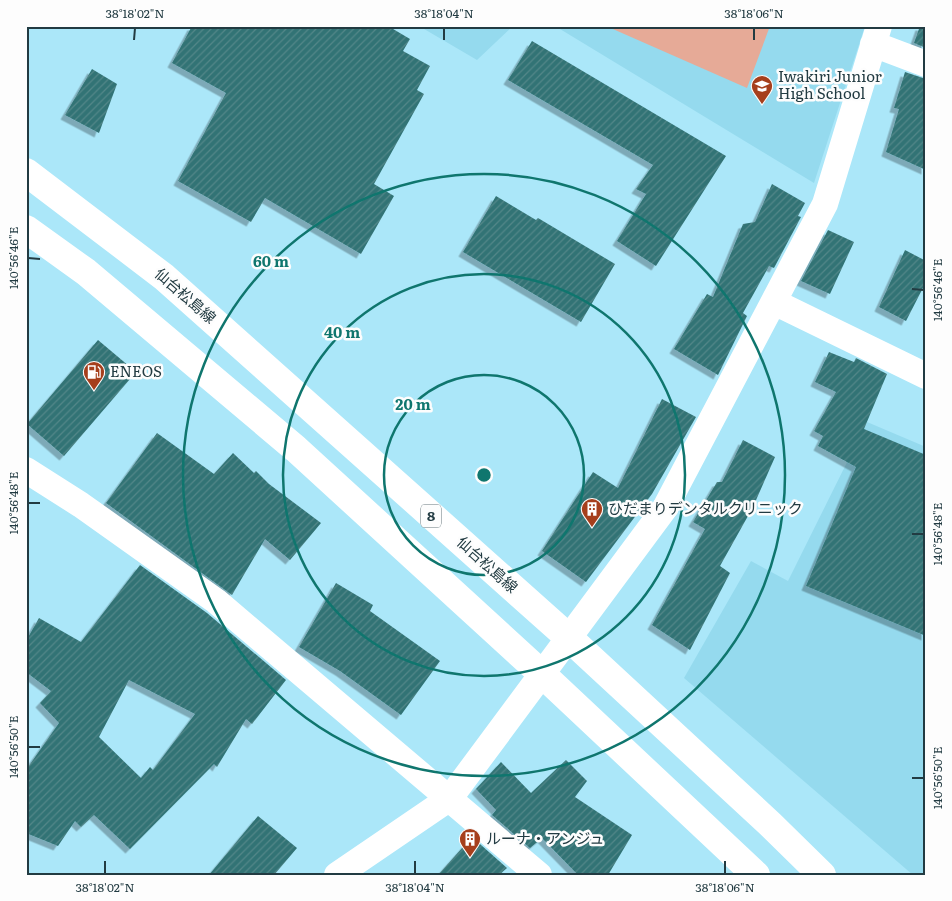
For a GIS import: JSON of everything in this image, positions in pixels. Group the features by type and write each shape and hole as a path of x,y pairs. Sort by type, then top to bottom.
{"main road":[{"name":"仙台松島線","path":"26,172 164,277 569,638 770,824 822,875"},
{"path":"26,229 86,272 288,442 542,674 756,875"}],"street":[{"path":"337,875 450,798 665,508 825,204 876,35 926,64"},
{"path":"774,302 926,376"},
{"path":"26,470 81,505 216,601 539,875"}],"shaded area":[{"path":"419,26 513,26 477,60"},
{"name":"Iwakiri Junior High School","path":"555,26 865,26 814,183"},
{"path":"606,26 770,26 747,88"},
{"path":"867,422 926,447 926,875 913,875 684,678 751,561 788,581"}],"building":[{"path":"192,26 388,26 410,39 403,51 430,66 417,90 424,94 374,184 394,196 361,254 265,198 251,222 178,181 226,93 172,63"},
{"path":"920,26 926,27 926,48 914,43"},
{"path":"532,41 726,156 656,266 617,241 646,194 636,189 653,165 508,80"},
{"path":"92,69 117,84 99,133 65,115"},
{"path":"905,72 926,79 926,170 886,152 899,109 894,108"},
{"path":"772,184 805,203 798,216 801,217 774,268 769,266 743,313 747,316 718,375 674,349 707,294 713,297 743,224 755,222"},
{"path":"496,196 536,220 538,218 615,264 581,322 463,252"},
{"path":"828,230 854,242 830,294 801,281"},
{"path":"905,250 926,261 926,282 906,321 879,307"},
{"path":"98,340 136,372 64,456 27,424"},
{"path":"829,352 854,362 856,358 887,374 864,429 926,455 926,636 806,586 856,467 818,446 823,436 814,431 836,392 815,382"},
{"name":"ひだまりデンタルクリニック","path":"662,399 696,417 652,494 586,582 542,551 593,472 618,488"},
{"path":"157,433 214,474 233,453 254,473 256,471 269,484 321,523 290,560 265,539 232,595 106,503"},
{"path":"743,440 775,457 753,507 720,566 730,573 690,650 652,625 705,529 693,522 717,482 722,482"},
{"path":"140,565 207,613 286,680 252,724 246,719 217,767 214,764 130,849 94,815 81,827 75,821 58,846 26,833 26,770 59,723 40,703 51,691 26,672 26,641 39,618 81,642","holes":["129,680 195,714 153,770 150,767 141,778 99,737"]},
{"path":"336,583 373,605 370,611 440,661 401,715 340,671 299,647"},
{"path":"566,760 587,781 575,797 632,835 608,875 578,875 542,838 530,848 492,815 496,810 476,789 501,762 531,793"},
{"path":"258,816 297,848 274,875 209,875"},
{"name":"ルーナ・アンジュ","path":"472,837 507,868 499,875 438,875"}],"place":[{"name":"Iwakiri Junior High School","path":"762,105"},
{"name":"ENEOS","path":"94,391"},
{"name":"ひだまりデンタルクリニック","path":"592,528"},
{"name":"ルーナ・アンジュ","path":"470,858"}]}
